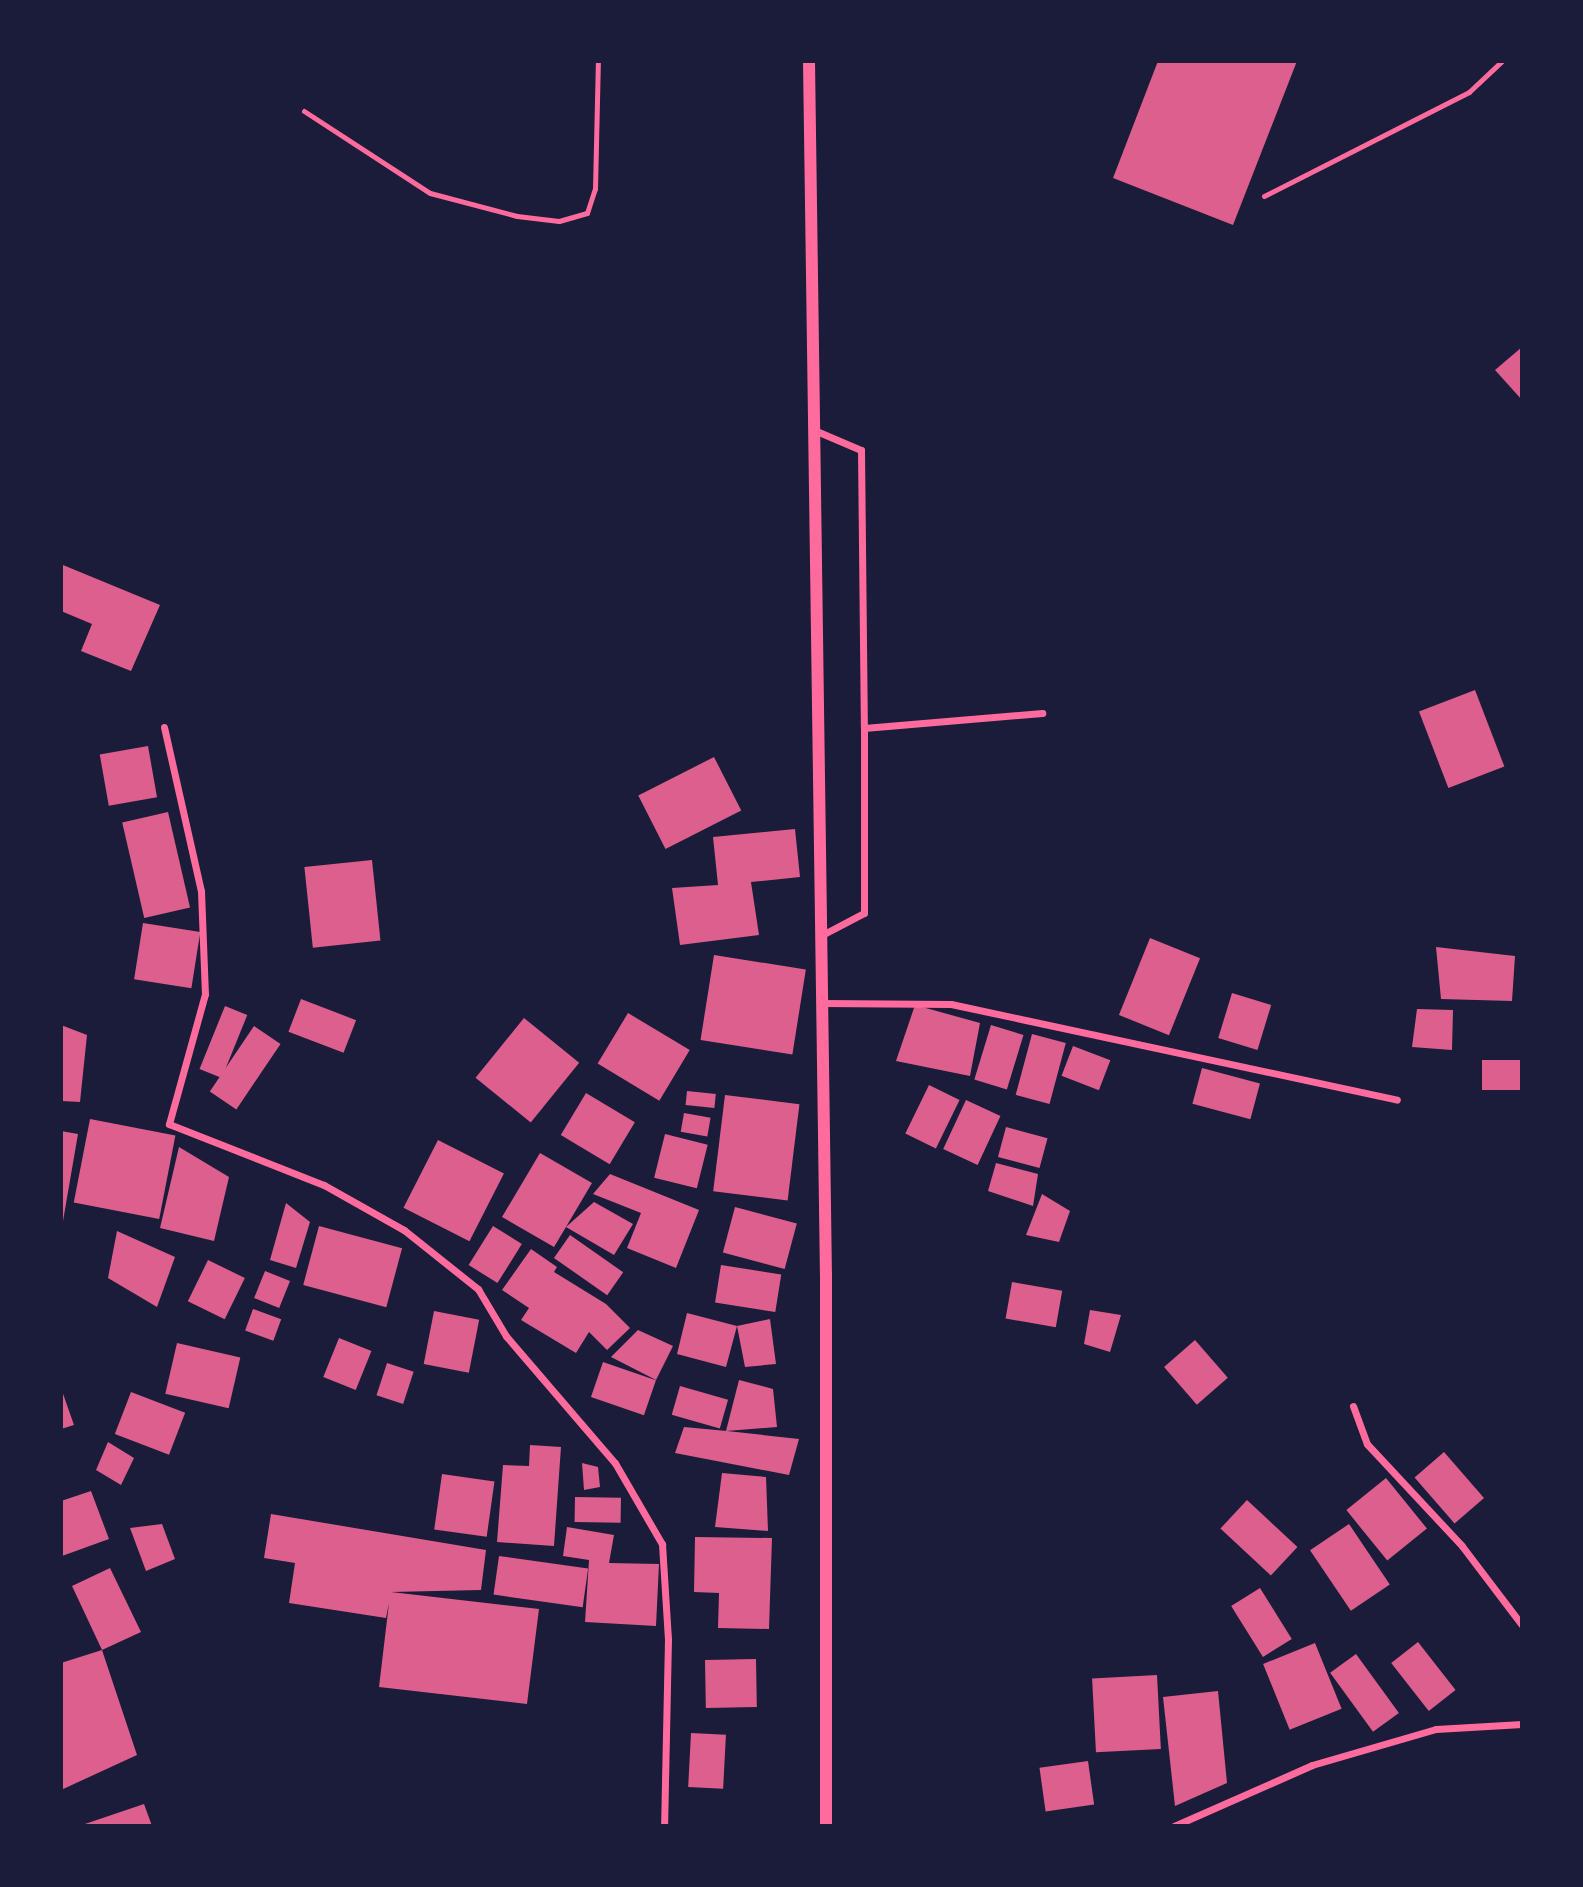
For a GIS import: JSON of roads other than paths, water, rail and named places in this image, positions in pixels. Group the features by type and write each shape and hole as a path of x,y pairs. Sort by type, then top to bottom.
{"street":[{"path":"809,61 822,936 826,1826"},
{"path":"814,430 861,450 864,913 822,936"},
{"path":"864,728 1042,713"},
{"path":"164,727 201,891 205,994 169,1124 324,1185 404,1230 478,1289 506,1336 615,1463 662,1544 668,1639 664,1826"},
{"path":"822,1003 951,1004 1397,1100"},
{"path":"1353,1406 1367,1444 1462,1546 1522,1625"},
{"path":"1174,1826 1311,1765 1436,1729 1522,1724"}],"lane":[{"path":"304,111 430,193 517,216 559,221 587,213 595,189 598,61"},
{"path":"1264,196 1469,92 1502,61"}]}
